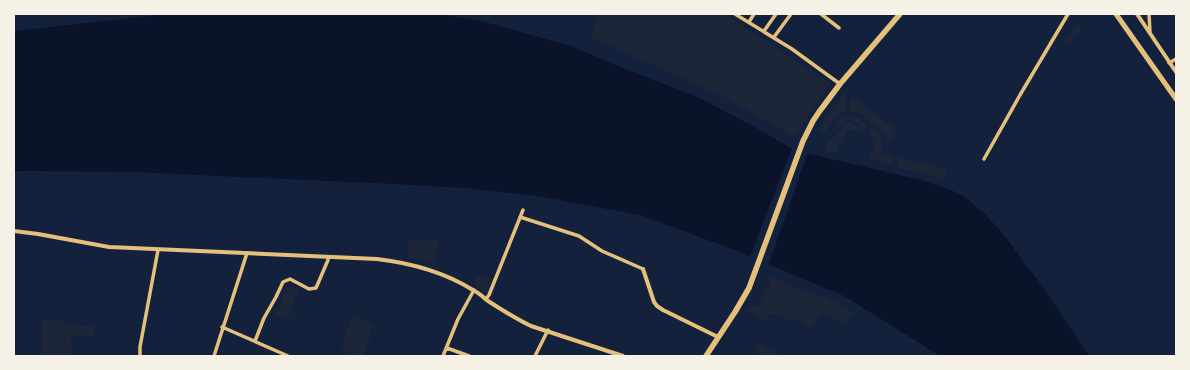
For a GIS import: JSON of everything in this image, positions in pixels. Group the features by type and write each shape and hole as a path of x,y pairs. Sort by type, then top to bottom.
{"main road":[{"path":"706,356 743,300 757,268 803,141 813,121 840,84 900,14"},
{"path":"1116,14 1176,99"}],"street":[{"path":"735,14 774,37 840,84"},
{"path":"749,22 754,14"},
{"path":"764,32 776,14"},
{"path":"774,37 791,14"},
{"path":"821,14 839,28"},
{"path":"984,159 1068,14"},
{"path":"1137,14 1176,72"},
{"path":"1149,14 1150,33"},
{"path":"1169,63 1176,60"},
{"path":"486,299 489,295 523,210"},
{"path":"520,217 578,236 602,251 643,269 654,302 659,308 718,338"},
{"path":"14,231 109,247 376,259 413,265 436,272 457,281 474,290 517,320 623,356"},
{"path":"140,356 140,347 158,250"},
{"path":"214,356 222,327 247,254"},
{"path":"255,341 264,318 276,298 283,282 290,280 309,289 316,288 328,257"},
{"path":"443,356 458,319 474,290"},
{"path":"222,327 288,356"},
{"path":"536,356 548,330"},
{"path":"447,348 469,356"},
{"path":"605,356 608,351"}],"shaded area":[{"path":"169,14 436,14 478,20 571,46 695,96 753,126 789,147 802,152 925,181 963,196 982,211 1001,231 1045,290 1089,356 940,356 844,296 732,249 640,215 537,196 465,188 393,184 135,172 14,171 14,31"},
{"path":"598,14 725,14 830,83 795,137 726,98 590,38"},
{"path":"1078,24 1082,28 1069,44 1064,40"},
{"path":"844,94 846,96 845,111 835,118 825,134 818,132 836,103"},
{"path":"852,96 897,131 886,147 885,134 881,130 857,112 849,111 849,104"},
{"path":"856,116 868,125 864,130 853,121 845,121 829,138 841,118"},
{"path":"847,122 852,123 863,132 861,134 852,129 848,129 838,147 837,153 826,151 828,141 831,141"},
{"path":"872,128 881,138 881,152 894,156 892,165 869,159 874,145 871,136 868,133"},
{"path":"899,157 948,169 944,179 897,167"},
{"path":"408,239 438,240 437,251 432,263 407,256"},
{"path":"486,275 493,280 487,293 485,293 473,285 477,276 484,278"},
{"path":"773,277 802,290 825,297 854,312 845,326 822,313 812,329 792,318 789,321 776,315 769,314 765,321 746,311 749,306 758,306"},
{"path":"291,286 300,290 297,297 295,296 293,299 295,300 287,320 275,314 282,301 286,288"},
{"path":"356,315 373,324 370,332 372,333 362,356 350,352 348,355 343,349 342,343 353,316"},
{"path":"43,319 64,319 65,324 92,326 94,328 94,335 71,337 72,356 42,356"},
{"path":"759,343 777,353 777,356 763,356 754,351"}],"pier":[{"path":"793,146 808,152 768,266 749,259"}]}
